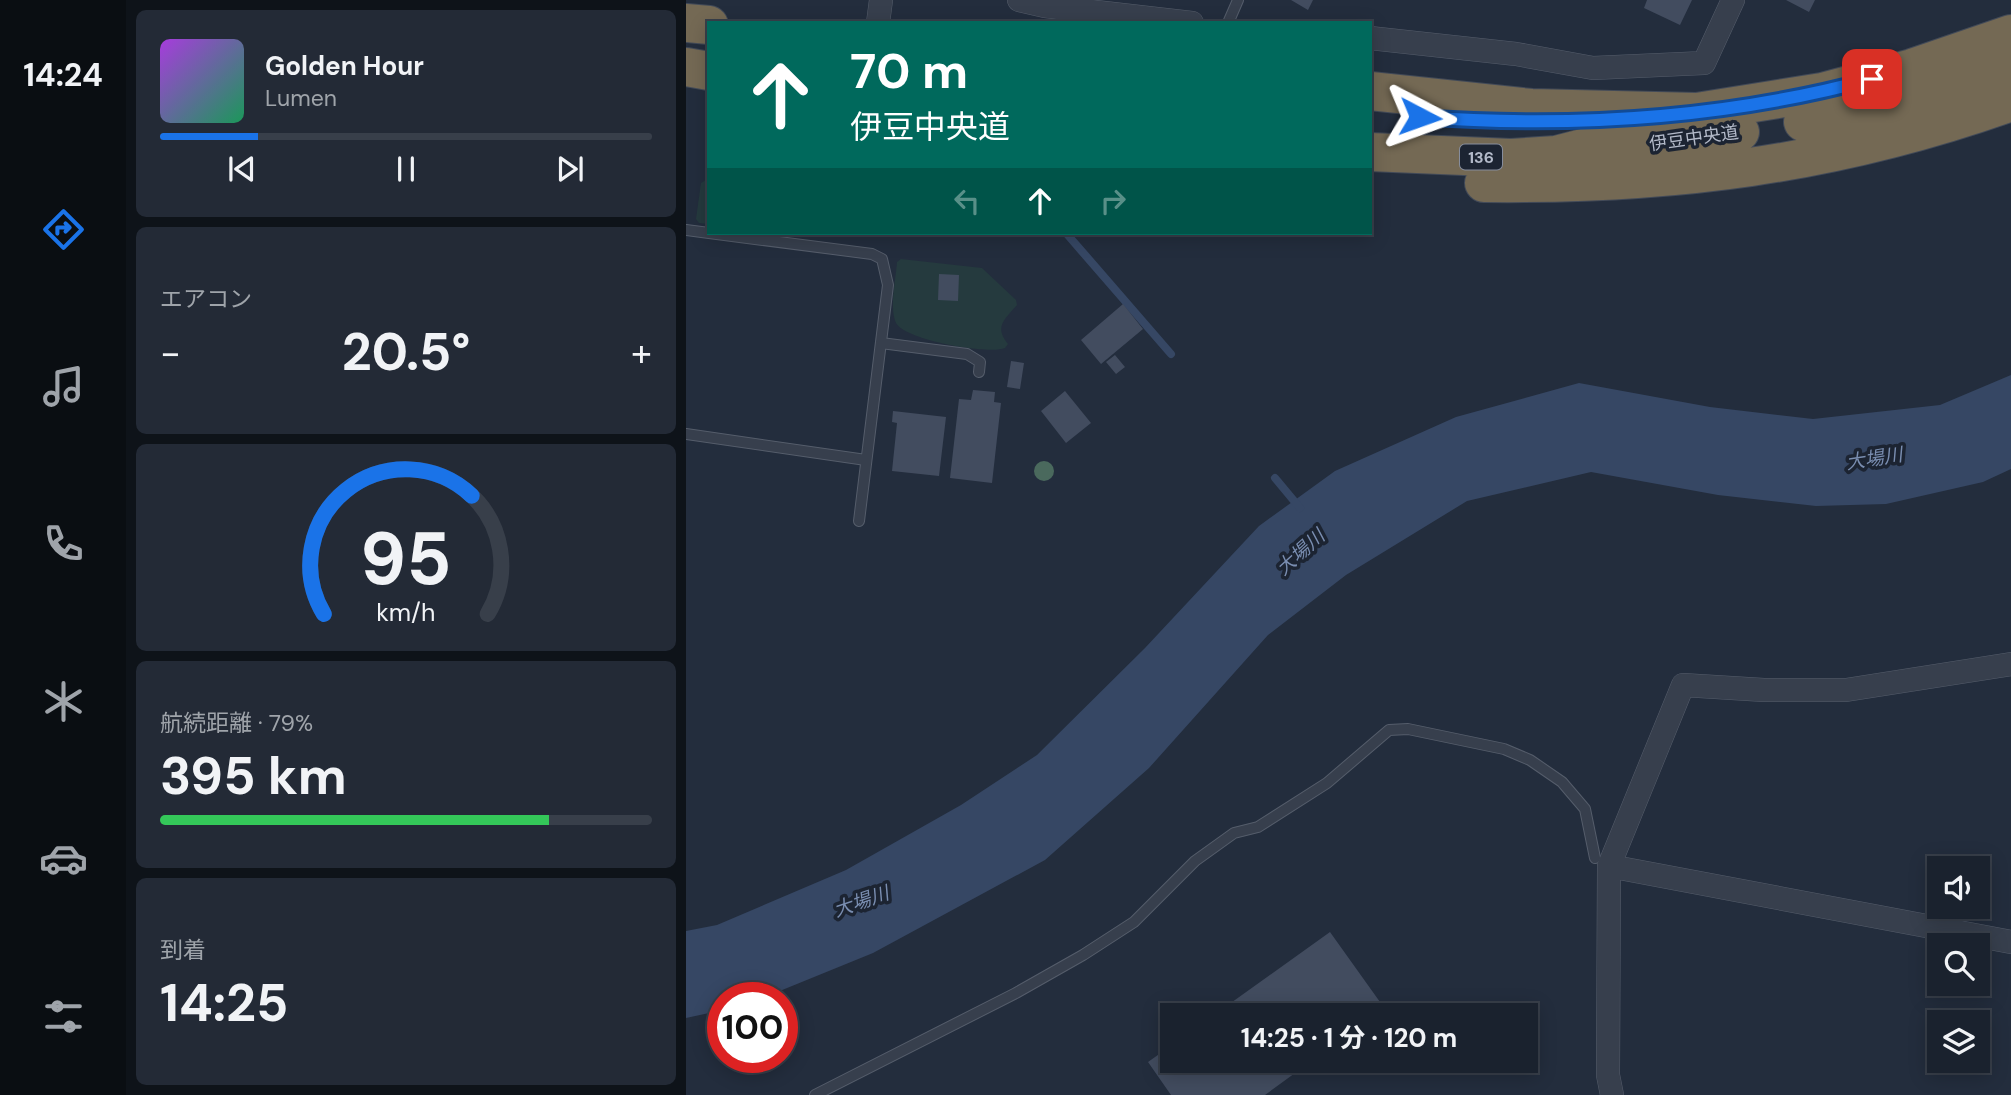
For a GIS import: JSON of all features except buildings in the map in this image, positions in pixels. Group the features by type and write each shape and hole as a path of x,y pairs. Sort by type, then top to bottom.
{"highway":[{"path":"686,23 707,25"},
{"name":"伊豆中央道","path":"1372,152 1511,158 1556,155 1591,146 1637,146 1719,135 1880,106 2006,42"},
{"name":"伊豆中央道","path":"1372,91 1531,108 1697,112 1822,92 2006,42"},
{"path":"686,57 707,57"},
{"path":"686,67 707,71"},
{"path":"1880,106 1930,105 2011,83"},
{"path":"686,95 707,97"},
{"path":"1372,174 1473,183 1544,184 1678,178 1857,148 2011,102"},
{"path":"1372,113 1488,122 1581,122 1697,112"},
{"path":"1372,132 1591,146"}],"street":[{"path":"878,21 881,0"},
{"path":"1019,0 1045,6 1175,21"},
{"path":"1372,38 1516,54 1593,68 1704,63 1733,0"},
{"path":"1612,1095 1608,1075 1602,862 1683,685 1764,691 1846,690 2011,664"},
{"path":"1602,862 2011,942"}],"lane":[{"path":"1229,21 1238,0"},
{"path":"686,230 707,233"},
{"path":"725,235 872,254 882,259 888,285 859,521"},
{"path":"881,343 967,354 979,362 979,372"},
{"path":"686,434 866,460"},
{"path":"815,1095 947,1030 1083,956 1134,922 1195,861 1234,833 1258,827 1327,783 1389,730 1408,729 1504,749 1530,760 1562,782 1585,809 1602,862"}],"green space":[{"path":"707,179 707,224 699,223 696,219 701,183"},
{"path":"901,259 982,268 1016,300 1017,305 1001,328 1008,344 1005,348 966,348 930,340 903,329 896,323 893,310 897,262"}],"water":[{"name":"大場川","path":"2011,375 2011,469 1983,482 1886,504 1816,506 1718,495 1591,472 1467,501 1346,575 1268,635 1149,768 1045,860 873,953 798,984 707,982 707,1013 686,1018 686,931 717,925 846,870 961,805 1037,755 1145,648 1259,526 1335,471 1456,417 1579,383 1710,407 1813,419 1940,405"}],"waterway":[{"path":"1068,235 1171,354"},
{"path":"1275,478 1300,508"}],"route":[{"path":"1420,117 1488,122 1581,122 1656,117 1745,107 1872,79"}]}
